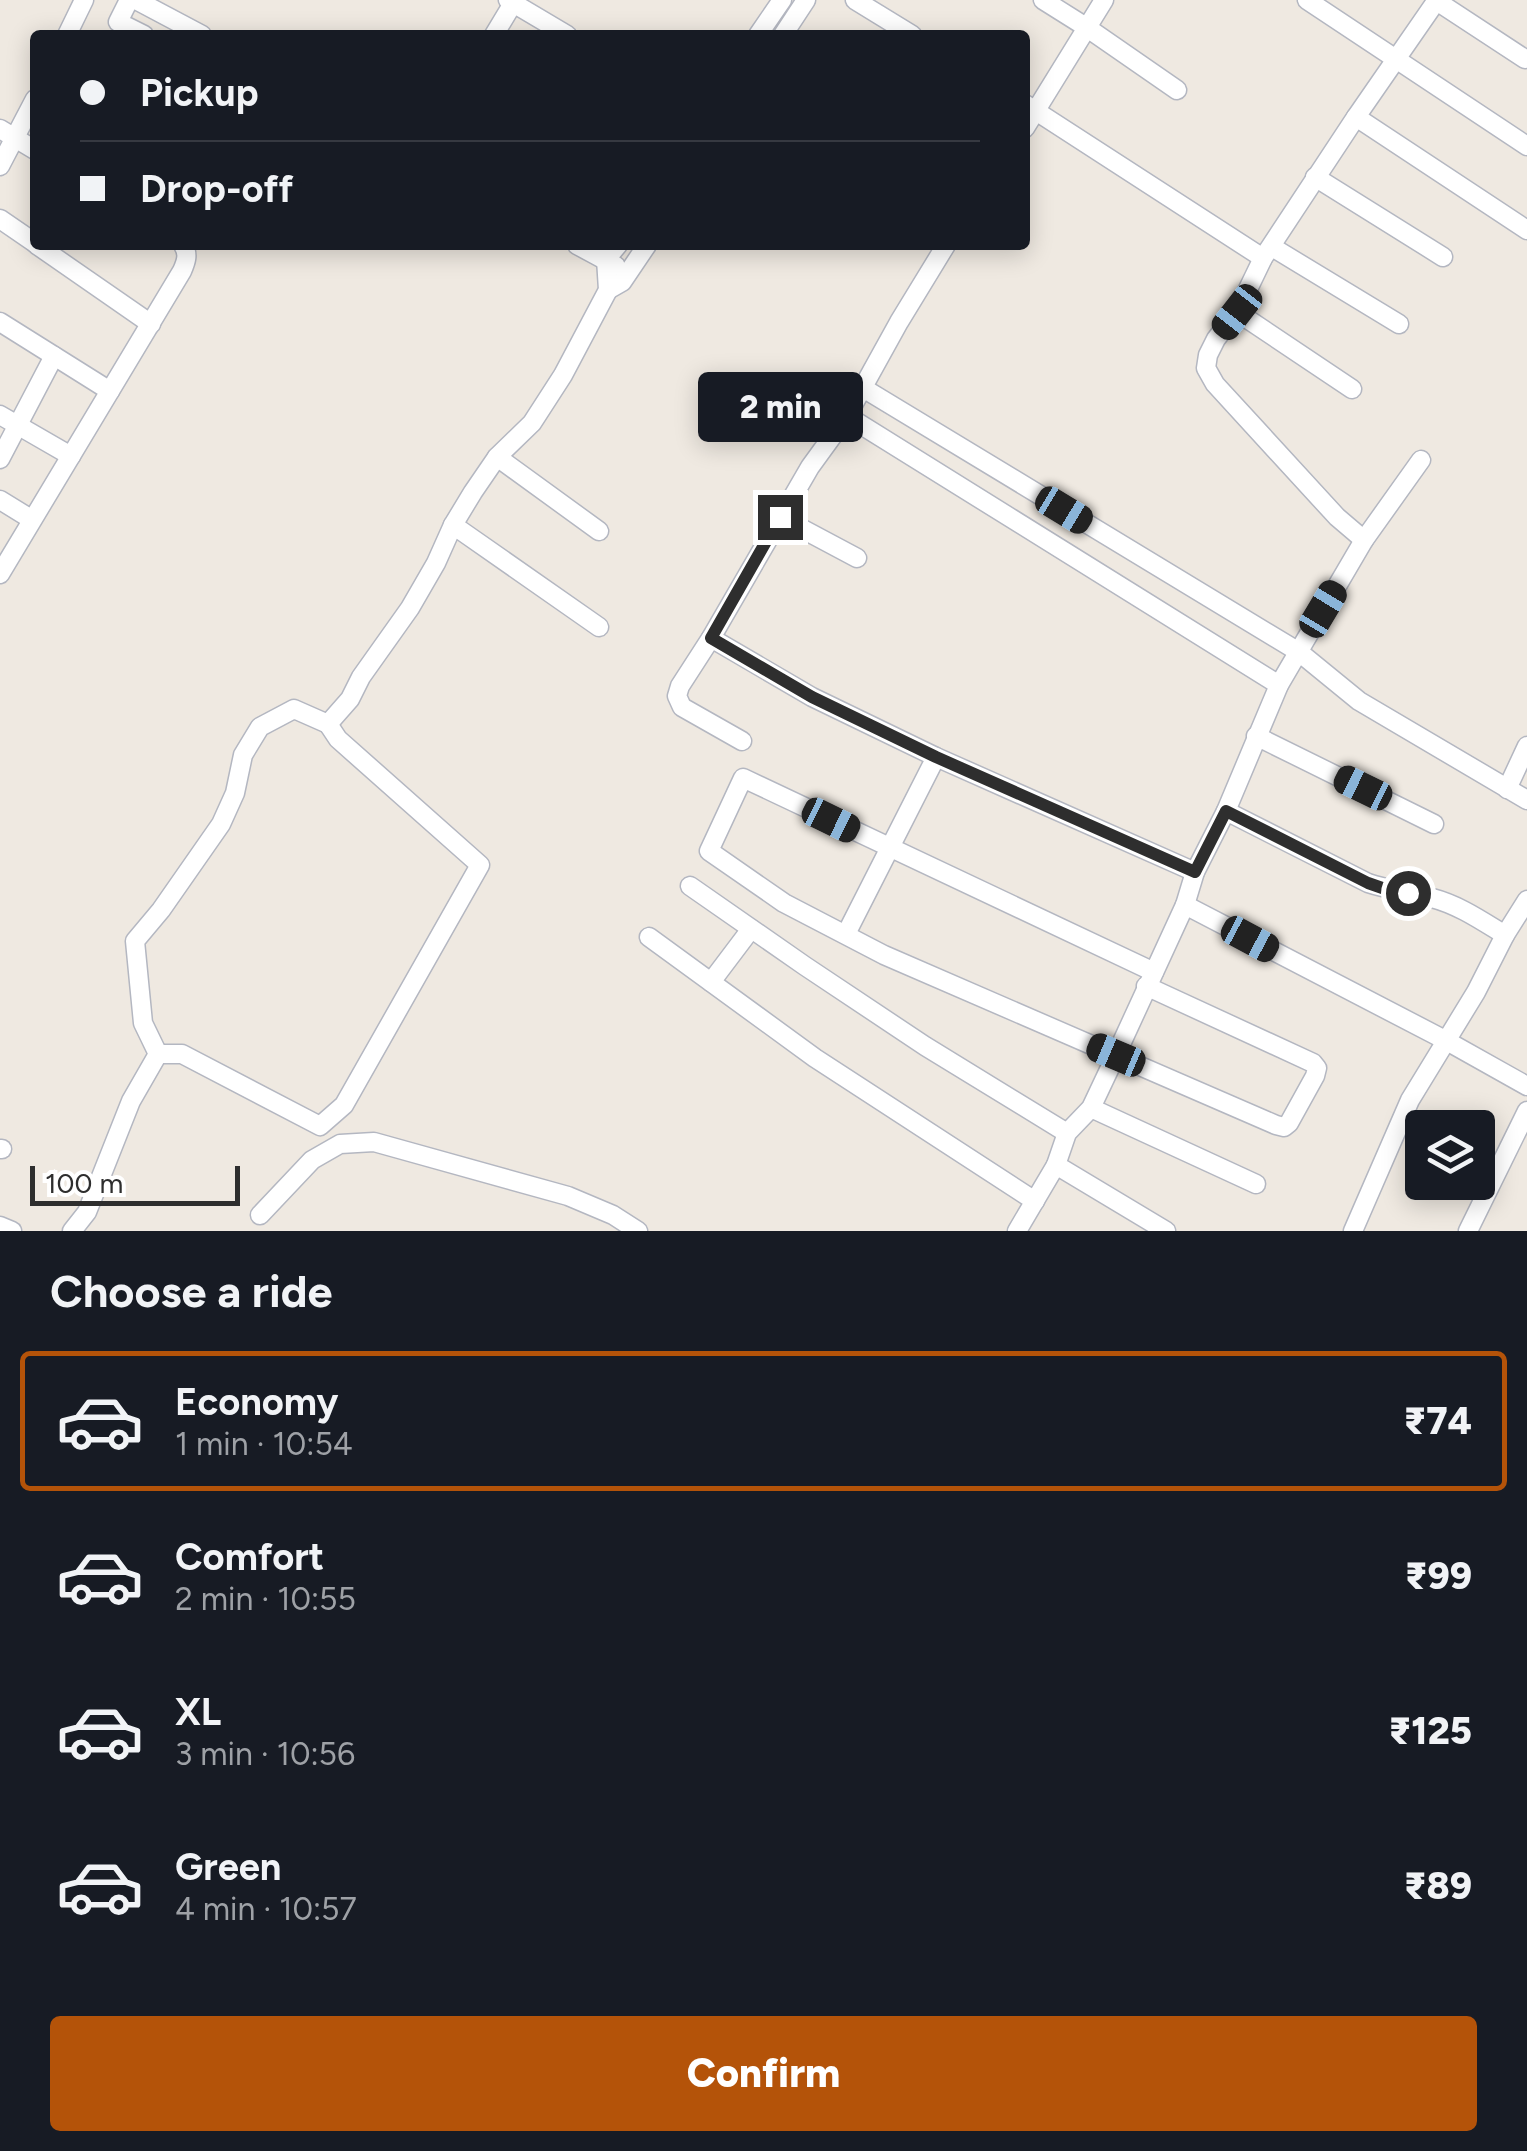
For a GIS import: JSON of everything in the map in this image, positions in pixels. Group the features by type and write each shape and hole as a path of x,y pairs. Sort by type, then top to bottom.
{"street":[{"path":"69,30 84,0"},
{"path":"134,30 118,22 133,0 192,30"},
{"path":"761,30 782,0"},
{"path":"786,30 806,0"},
{"path":"855,0 904,30"},
{"path":"1043,0 1177,90"},
{"path":"1104,0 1030,108 1268,252 1399,324"},
{"path":"1307,0 1527,146"},
{"path":"1364,540 1337,517 1215,384 1206,368 1208,356 1216,338 1237,312 1268,252 1436,0 1524,59"},
{"path":"497,30 512,1 559,30"},
{"path":"0,166 7,134 30,105"},
{"path":"1356,117 1527,230"},
{"path":"7,134 30,147"},
{"path":"1316,178 1443,257"},
{"path":"0,220 30,240"},
{"path":"45,250 151,324"},
{"path":"0,574 182,271 186,250"},
{"path":"608,290 622,282 641,250"},
{"path":"742,741 682,707 676,696 680,686 810,467 847,416 943,250"},
{"path":"612,252 628,274"},
{"path":"328,724 410,608 452,525 497,457 532,423 563,375 608,290 612,252"},
{"path":"1237,312 1352,389"},
{"path":"0,322 110,391"},
{"path":"0,459 54,356"},
{"path":"863,388 1299,652 1359,701 1527,800"},
{"path":"0,415 71,456"},
{"path":"847,416 1279,685"},
{"path":"497,457 599,531"},
{"path":"1017,1231 1056,1165 1066,1133 1090,1108 1116,1055 1279,685 1364,540 1421,460"},
{"path":"0,500 31,519"},
{"path":"780,517 857,558"},
{"path":"452,525 599,626"},
{"path":"711,638 812,697 936,757 1195,872"},
{"path":"294,709 328,724 338,739 480,865 344,1105 320,1126 182,1054 158,1054 143,1024 135,942 221,824 235,793 243,755 260,727 294,709"},
{"path":"1256,736 1434,824"},
{"path":"1508,789 1527,746"},
{"path":"846,934 936,757"},
{"path":"744,778 890,849 1312,1063 1316,1076 1289,1123 1284,1127 884,955 784,903 709,851 744,778"},
{"path":"1226,811 1368,883 1457,906 1506,935"},
{"path":"690,886 925,1046 1066,1133"},
{"path":"1185,905 1527,1086"},
{"path":"1353,1231 1410,1100 1525,907"},
{"path":"711,982 752,929"},
{"path":"649,936 814,1058 1035,1201"},
{"path":"96,1231 76,1226 86,1212 130,1101 158,1054"},
{"path":"1090,1108 1256,1184"},
{"path":"1468,1231 1527,1111"},
{"path":"260,1216 312,1160 340,1144 374,1142 568,1196 613,1215 638,1231"},
{"path":"1056,1165 1166,1231"},
{"path":"0,1226 12,1231"}],"route":[{"path":"780,517 711,638 812,697 936,757 1195,872 1226,811 1368,883 1408,893"}]}
